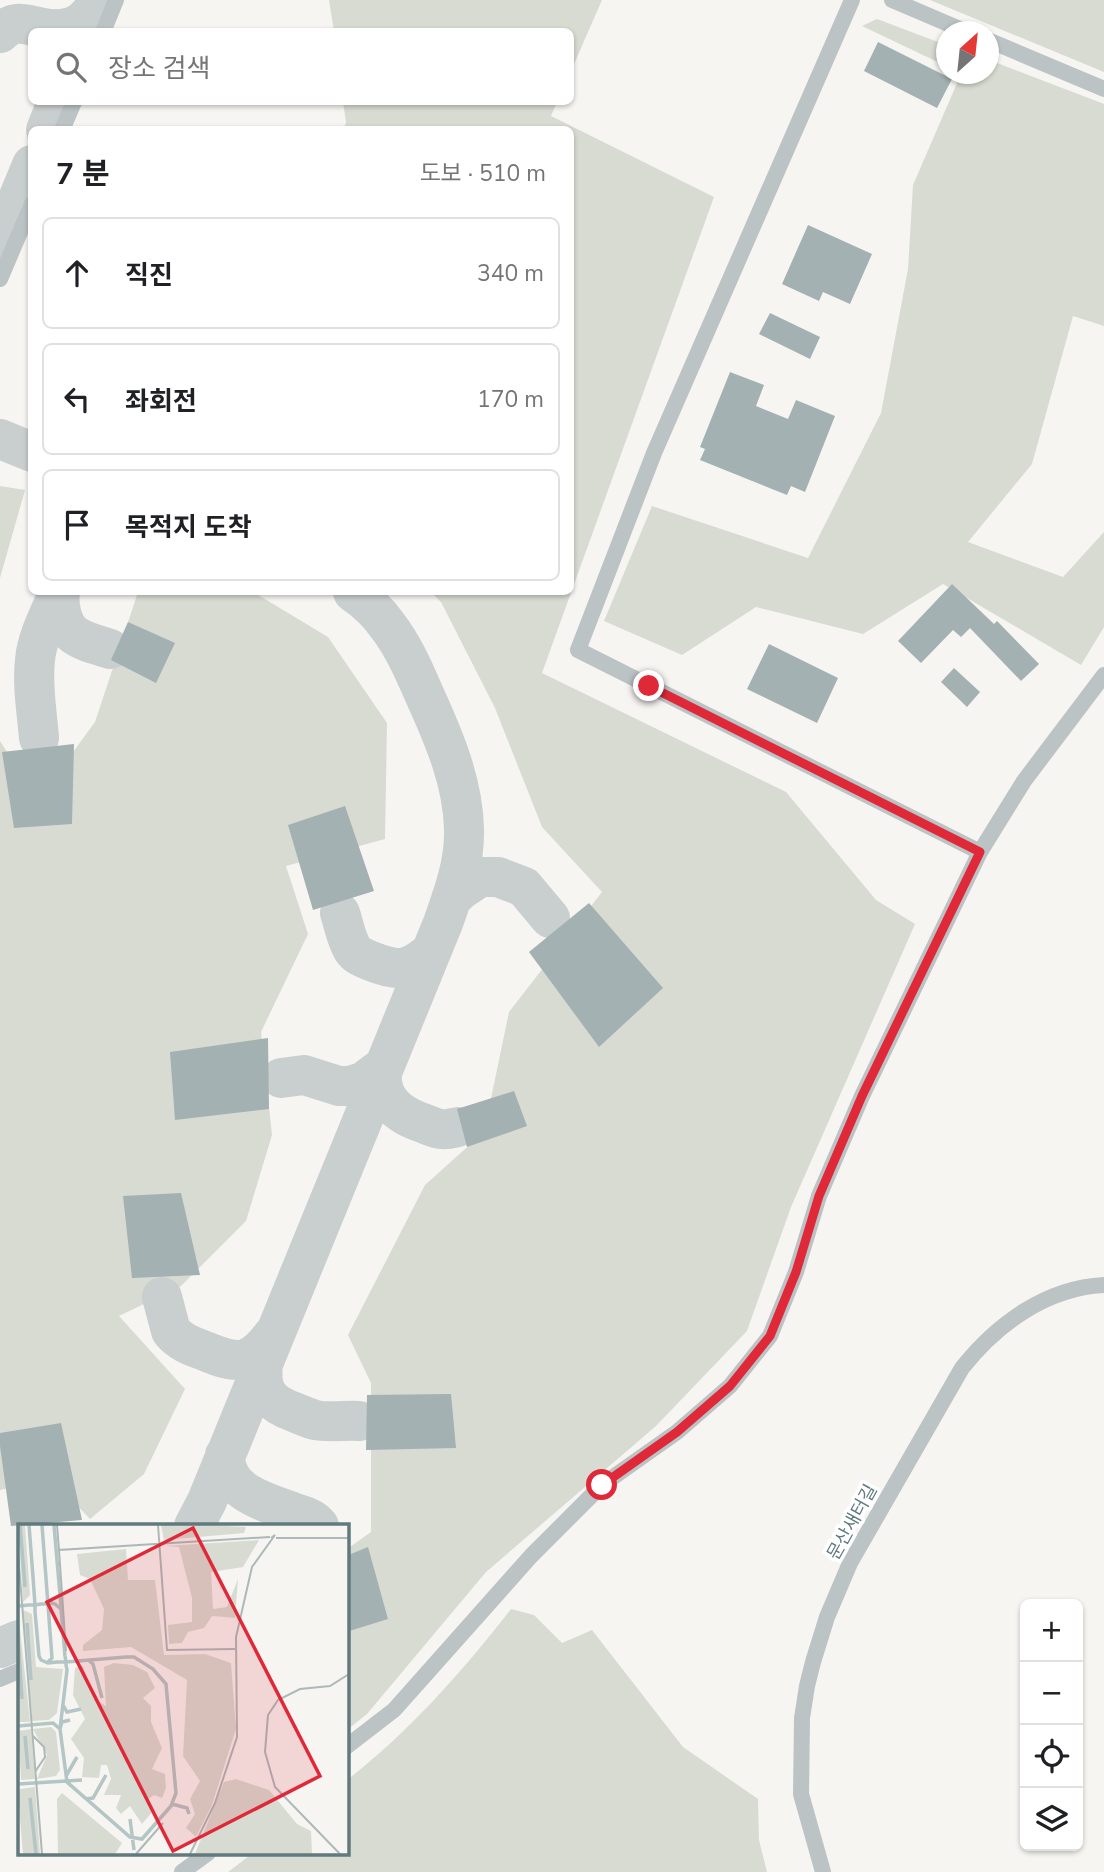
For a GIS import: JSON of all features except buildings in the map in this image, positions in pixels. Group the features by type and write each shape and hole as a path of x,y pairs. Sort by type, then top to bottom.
{"street":[{"path":"105,28 116,0"},
{"path":"852,0 654,453 578,650 980,852"},
{"path":"892,0 941,21"},
{"path":"999,44 1104,89"},
{"path":"64,126 73,105"},
{"path":"0,279 28,213"},
{"path":"348,1745 394,1710 531,1556 602,1485 677,1432 730,1386 770,1336 796,1272 819,1196 862,1096 980,852 1024,781 1104,675"},
{"name":"문산새터길","path":"823,1872 801,1794 802,1718 813,1662 845,1573 962,1368 979,1347 1021,1312 1083,1286 1104,1285"},
{"path":"0,1679 18,1671"},
{"path":"182,1872 207,1854"}],"shaded area":[{"path":"329,0 602,0 574,64 574,28 334,28"},
{"path":"930,0 1104,0 1104,72 999,29 999,21 981,21"},
{"path":"877,19 936,41 936,61 862,26"},
{"path":"999,64 1104,104 1104,326 1073,316 1032,464 968,542 1063,577 1104,532 1104,627 1081,665 943,584 863,634 756,607 682,655 604,621 652,506 808,558 881,413 908,269 913,185 957,84 999,84"},
{"path":"343,105 556,105 551,116 571,126 345,126"},
{"path":"574,127 714,197 574,584"},
{"path":"0,486 25,490 0,578"},
{"path":"137,595 258,595 328,637 387,723 385,839 286,866 308,934 261,1032 272,1135 246,1221 181,1286 119,1316 185,1389 144,1474 90,1519 53,1480 0,1490 0,741 38,800 95,722"},
{"path":"434,595 570,595 542,673 786,792 876,900 915,924 791,1207 747,1331 656,1426 486,1572 367,1714 348,1729 348,1548 371,1532 371,1383 348,1335 425,1185 484,1132 509,1012 602,892 542,827 495,708 441,602"},
{"path":"511,1609 534,1615 562,1643 592,1630 683,1747 758,1799 759,1840 767,1872 228,1872 252,1854 348,1854 348,1779 392,1742 473,1656"}],"taxiway":[{"path":"67,28 80,23 96,5"},
{"path":"0,33 16,24 43,28"},
{"path":"48,126 56,105"},
{"path":"0,243 28,175"},
{"path":"0,439 28,450"},
{"path":"39,738 34,689 36,651 58,595"},
{"path":"60,595 62,614 69,630 81,639 110,649"},
{"path":"195,1524 207,1501 443,923 461,865 463,812 456,777 445,744 399,642 376,611 357,595"},
{"path":"451,899 480,877 498,877 524,887 550,918"},
{"path":"340,913 351,946 363,958 380,965 402,968 416,963 431,952"},
{"path":"281,1078 304,1075 339,1086 349,1086 363,1082 383,1067"},
{"path":"382,1069 383,1088 396,1109 437,1128 458,1127"},
{"path":"162,1297 174,1335 216,1356 243,1360 257,1352 273,1335"},
{"path":"263,1363 265,1388 272,1400 278,1404 315,1420 359,1421"},
{"path":"225,1455 227,1468 239,1487 260,1500 317,1524"},
{"path":"0,1648 18,1640"}],"route":[{"path":"602,1485 677,1432 730,1386 770,1336 796,1272 819,1196 862,1096 980,852 649,686"}]}
